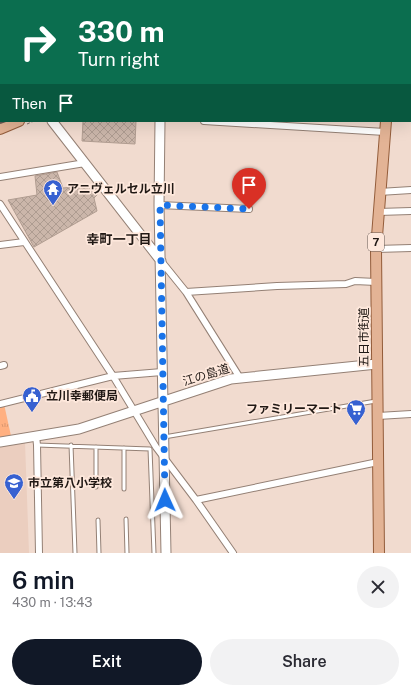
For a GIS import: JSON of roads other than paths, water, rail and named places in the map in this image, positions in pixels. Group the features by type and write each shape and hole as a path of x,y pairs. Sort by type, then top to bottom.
{"main road":[{"path":"0,129 17,122"},
{"name":"五日市街道","path":"379,553 376,249 379,192 386,122"}],"street":[{"path":"53,122 186,292 240,378"},
{"path":"160,122 162,372 164,400 166,553"},
{"path":"220,122 385,132"},
{"path":"0,177 85,162"},
{"path":"379,192 411,190"},
{"path":"0,204 114,376 164,459 196,500 233,553"},
{"path":"160,205 249,209"},
{"path":"378,212 411,211"},
{"path":"0,245 24,242"},
{"path":"376,249 411,248"},
{"path":"186,292 277,286 346,284 355,281 376,282"},
{"name":"江の島道","path":"0,442 37,440 79,429 164,400 240,378 377,364"},
{"path":"0,404 114,376 162,372"},
{"path":"378,416 411,414"},
{"path":"37,440 39,553"},
{"path":"196,500 378,462"}],"lane":[{"path":"164,437 378,401"},
{"path":"37,440 71,446 150,449 154,553"},
{"path":"71,446 75,553"},
{"path":"96,447 96,487"},
{"path":"124,448 124,489"},
{"path":"126,519 127,553"},
{"path":"98,520 99,553"}],"place":[{"name":"アニヴェルセル立川","path":"53,206"},
{"name":"立川幸郵便局","path":"32,413"},
{"name":"ファミリーマート","path":"356,426"},
{"name":"市立第八小学校","path":"14,500"}],"district":[{"name":"幸町一丁目","path":"119,239"}]}
